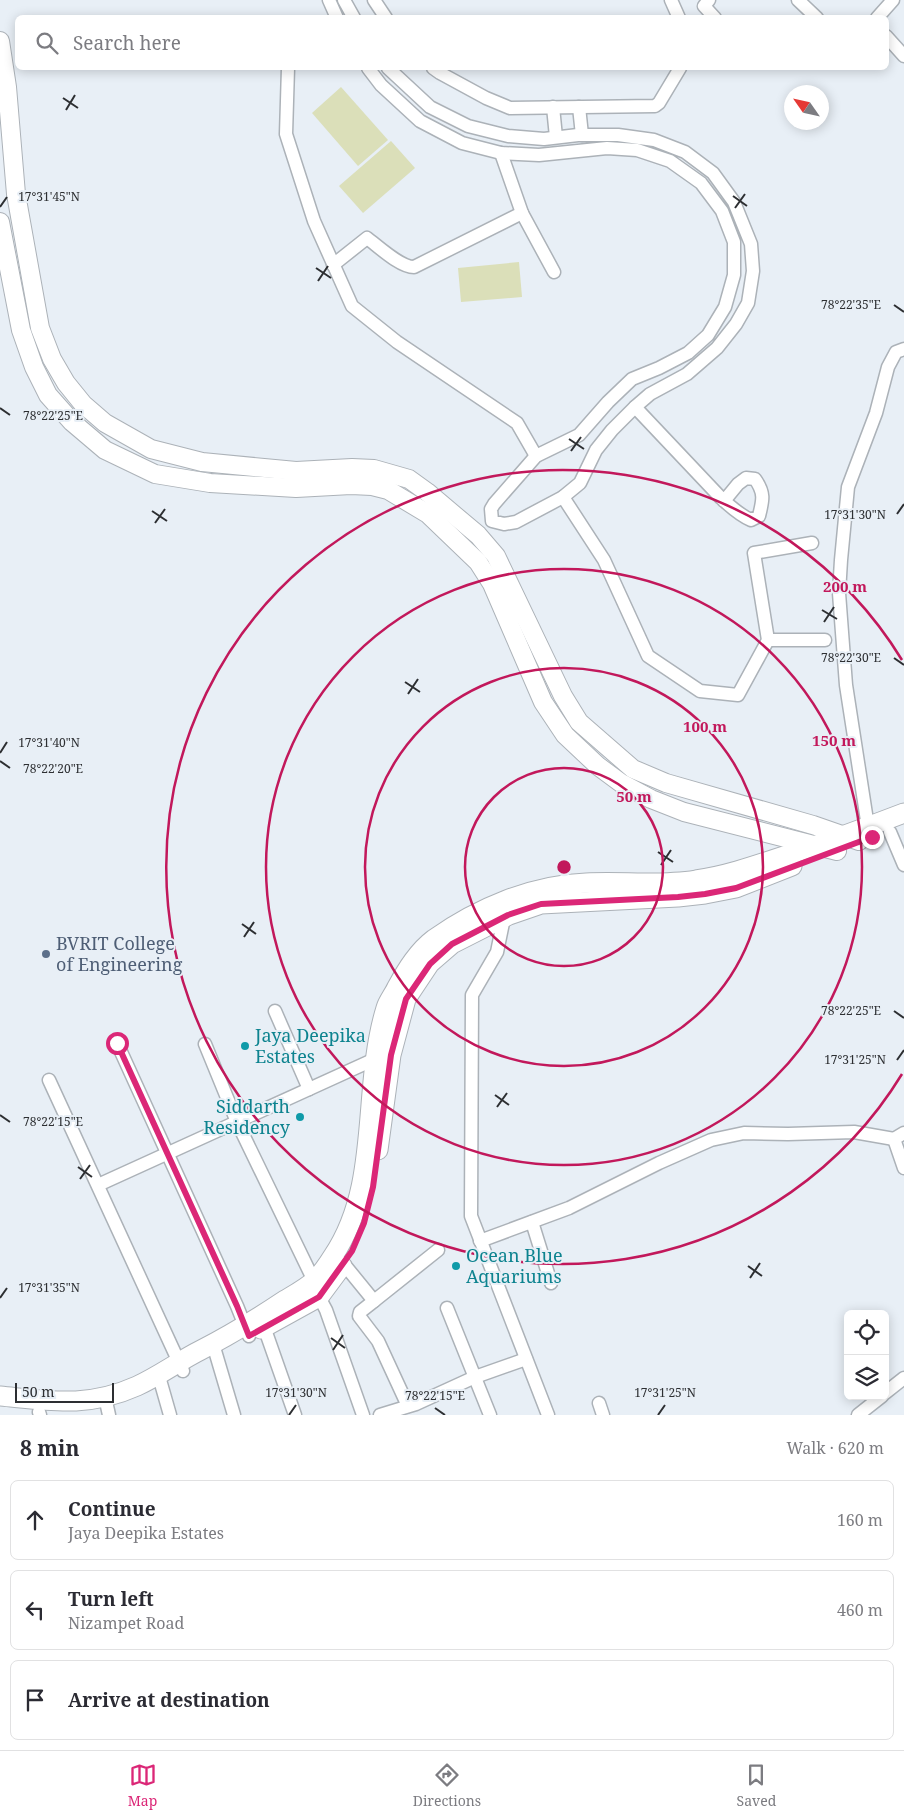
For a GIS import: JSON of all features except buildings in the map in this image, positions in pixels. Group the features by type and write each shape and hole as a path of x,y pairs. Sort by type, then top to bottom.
{"main road":[{"path":"0,1407 39,1414 78,1411 133,1400 181,1366 255,1326 316,1289 344,1264 364,1223 373,1187 391,1055 406,999 430,964 452,944 504,918 541,904 678,897 736,888 813,858 904,813"},
{"path":"316,1289 324,1269 343,1241 354,1217 364,1181 372,1080 386,1005 414,960 436,938 467,919 536,889 585,883 693,881 732,873 816,846 897,829"},
{"path":"0,1396 107,1406"}],"street":[{"path":"329,0 336,15"},
{"path":"344,0 352,15"},
{"path":"374,0 384,15"},
{"path":"662,0 674,8"},
{"path":"709,0 704,6 712,15"},
{"path":"798,0 814,15"},
{"path":"880,15 893,0"},
{"path":"889,39 904,56"},
{"path":"0,41 7,87 16,194 40,328 52,359 66,383 83,404 105,423 151,449 202,462 296,471 352,468 374,469 409,479 478,535 496,556 563,696 579,722 633,769 666,783 856,838 839,593 848,487 876,414 888,367 896,352 904,349"},
{"path":"288,70 286,134 314,221 352,306 397,342 517,423 536,456"},
{"path":"370,70 381,85 420,121 462,143 501,154 539,155 607,148 637,150 670,161 701,183 722,211 734,242 734,275 725,307 708,335 688,353 632,379 608,402 579,436 536,456 494,504 491,509 492,521 464,547"},
{"path":"390,70 430,107 468,126 517,137 544,139 582,135 618,135 654,140 685,152 713,174 734,202 751,244 753,271 748,303 736,324 717,348 687,374 650,394 635,407 612,430 596,450 580,483 563,497 516,522 504,524 492,521"},
{"path":"436,70 486,98 510,108 655,106 659,103 679,70"},
{"path":"579,106 582,135"},
{"path":"553,107 556,137"},
{"path":"482,148 487,131"},
{"path":"501,154 522,213 554,272"},
{"path":"334,265 367,238 408,267 414,267 522,213"},
{"path":"0,222 21,330 34,367 48,395 72,422 105,450 155,474 210,484 296,488 358,485 388,490 428,514 478,562 492,584 543,702 572,743 620,783 651,799 684,812 816,846"},
{"path":"635,407 724,501"},
{"path":"579,436 596,450"},
{"path":"563,497 604,560 648,656 700,691 738,695 768,640 754,553 812,543"},
{"path":"768,640 826,640"},
{"path":"776,836 791,819"},
{"path":"897,829 904,865"},
{"path":"504,918 497,952 472,995 471,1216 548,1415"},
{"path":"274,1011 309,1089"},
{"path":"117,1043 167,1154 255,1326 295,1415"},
{"path":"205,1044 237,1122 326,1310 363,1415"},
{"path":"98,1185 375,1059"},
{"path":"49,1080 181,1366"},
{"path":"480,1241 569,1208 659,1163 702,1144 744,1133 854,1132 899,1136 904,1168"},
{"path":"532,1222 551,1283"},
{"path":"415,1408 378,1341 359,1316 360,1312 374,1300 438,1250"},
{"path":"344,1264 374,1300"},
{"path":"447,1308 490,1415"},
{"path":"215,1348 234,1415"},
{"path":"380,1415 415,1408 475,1377 526,1359"},
{"path":"889,1390 904,1378"},
{"path":"160,1380 170,1415"},
{"path":"858,1415 877,1400"}],"green space":[{"path":"341,87 388,140 358,166 312,113"},
{"path":"391,141 415,168 363,213 339,186"},
{"path":"519,262 522,297 461,302 458,268"}],"place":[{"name":"BVRIT College of Engineering","path":"46,954"},
{"name":"Jaya Deepika Estates","path":"245,1046"},
{"name":"Siddarth Residency","path":"300,1117"},
{"name":"Ocean Blue Aquariums","path":"456,1266"}],"route":[{"path":"117,1043 249,1336 319,1297 352,1251 364,1223 373,1187 391,1055 406,999 430,964 452,944 508,915 541,904 678,897 736,888 872,837"}]}
